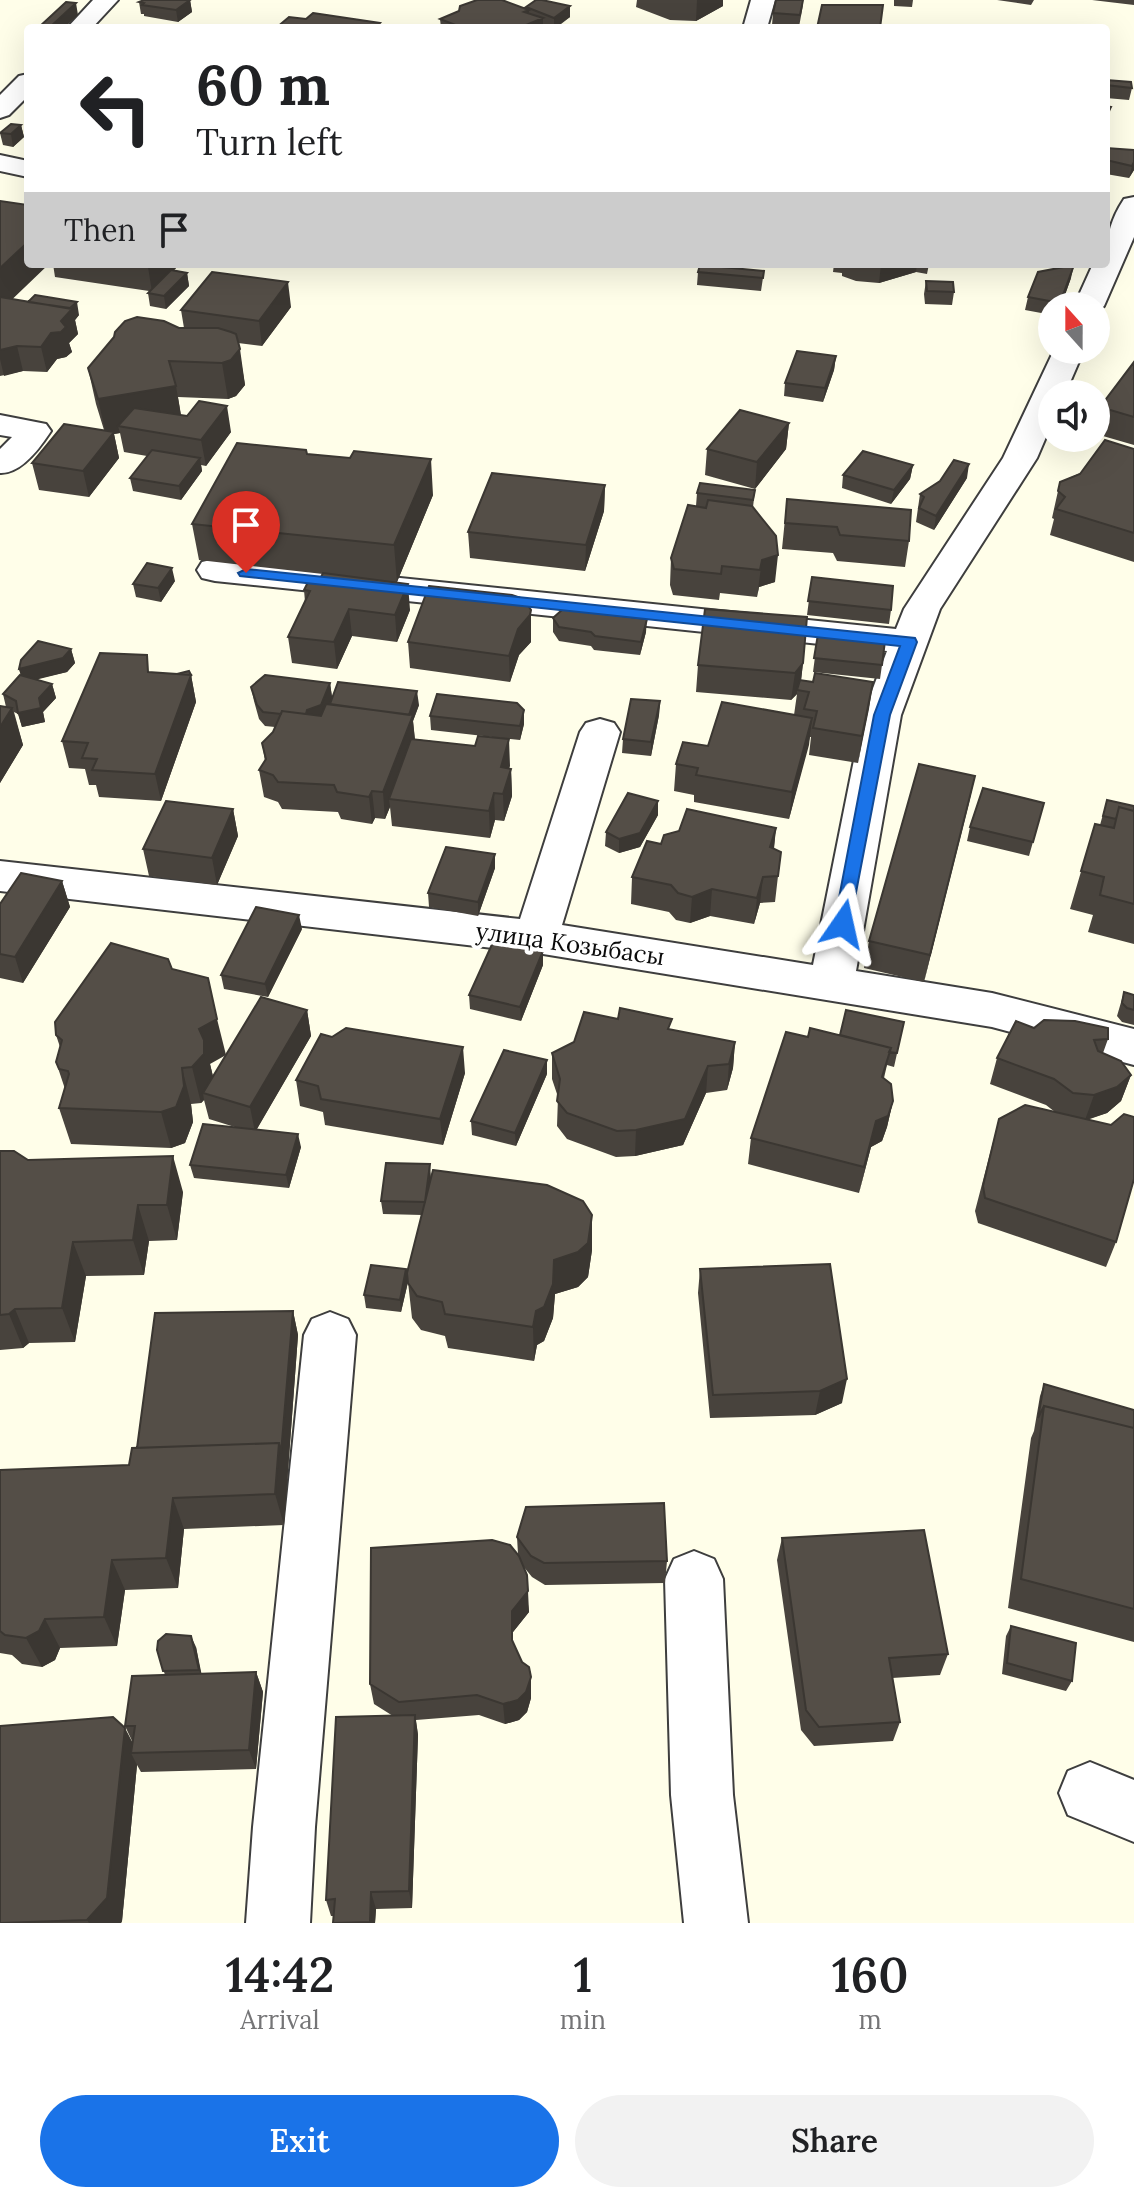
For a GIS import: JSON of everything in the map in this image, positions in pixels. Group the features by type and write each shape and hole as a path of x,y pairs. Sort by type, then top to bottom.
{"street":[{"path":"83,24 106,0"},
{"path":"756,24 763,0"},
{"path":"0,110 24,85"},
{"path":"0,163 24,168"},
{"path":"1110,259 1134,205"},
{"path":"1095,292 1106,268"},
{"path":"831,984 882,715 922,609 1020,458 1063,364"},
{"path":"0,425 35,431 4,464"},
{"path":"215,570 910,642"},
{"path":"537,937 547,896 600,732"},
{"name":"улица Козыбасы","path":"0,876 537,937 992,1010 1134,1047"},
{"path":"278,1923 284,1827 330,1335"},
{"path":"694,1579 702,1795 716,1923"}],"building":[{"path":"190,0 176,10 139,2"},
{"path":"477,0 502,0 543,18 529,24 453,24 440,19 459,11 460,6"},
{"path":"536,0 570,6 554,18 526,7"},
{"path":"776,0 803,0 800,15 773,13"},
{"path":"66,2 76,3 53,24 42,24"},
{"path":"822,5 883,5 881,24 818,24"},
{"path":"313,13 380,23 281,24 289,17 306,19"},
{"path":"1110,80 1131,82 1132,88 1110,85"},
{"path":"11,124 21,125 11,134 0,133"},
{"path":"1110,148 1134,150 1132,166 1110,161"},
{"path":"0,201 24,204 24,246 0,268"},
{"path":"699,268 764,271 763,278 698,272"},
{"path":"1073,268 1064,292 1038,292 1038,299 1028,297 1038,272"},
{"path":"171,270 187,273 164,296 148,293"},
{"path":"212,272 288,282 259,321 181,310"},
{"path":"926,281 953,282 954,292 927,291"},
{"path":"35,295 77,302 70,308 28,302"},
{"path":"0,297 72,309 61,321 66,327 61,332 51,333 41,347 17,346 0,350"},
{"path":"137,317 164,321 179,328 218,328 231,332 236,334 240,349 231,360 222,363 169,361 176,386 98,399 88,368 125,321"},
{"path":"797,351 836,356 825,388 785,383"},
{"path":"1134,362 1134,417 1110,410 1110,394"},
{"path":"199,401 227,406 201,440 118,426 134,408 187,416"},
{"path":"740,410 789,423 757,462 707,449"},
{"path":"64,424 114,432 83,471 32,463"},
{"path":"1110,442 1134,449 1134,533 1056,509 1065,497 1058,491 1060,482 1080,474 1096,452 1110,452"},
{"path":"237,443 350,458 354,451 431,459 394,545 192,524"},
{"path":"152,450 200,458 179,486 130,478"},
{"path":"863,451 913,465 894,490 843,475"},
{"path":"954,460 969,464 936,516 919,508 924,497 920,494 940,481"},
{"path":"492,473 605,485 586,545 468,532"},
{"path":"700,483 755,490 753,500 697,493"},
{"path":"787,499 911,510 909,541 840,535 837,527 785,523"},
{"path":"708,500 752,506 776,536 778,555 762,560 760,570 722,566 721,574 674,569 671,558 688,505 706,508"},
{"path":"147,563 172,568 158,588 133,584"},
{"path":"323,573 408,584 395,615 349,609 334,642 288,637 310,591 304,590 310,578 320,579"},
{"path":"812,577 893,586 891,610 808,601"},
{"path":"429,586 524,599 531,610 530,615 518,629 509,656 408,642"},
{"path":"563,609 647,619 641,642 559,627 553,618"},
{"path":"705,609 807,617 803,663 795,673 698,665"},
{"path":"818,634 885,641 882,665 814,658"},
{"path":"38,641 71,649 63,658 19,669 21,660"},
{"path":"100,653 147,655 148,672 191,675 155,774 92,770 97,759 82,758 88,743 62,741"},
{"path":"815,673 873,682 862,736 813,728 817,711 804,709 809,692 797,690 800,680 813,682"},
{"path":"20,675 52,684 39,698 41,708 18,713 16,701 3,694"},
{"path":"265,675 330,683 321,705 307,710 306,714 263,712 251,687"},
{"path":"338,682 417,691 409,715 330,704"},
{"path":"437,694 517,703 524,710 520,726 430,716"},
{"path":"631,699 660,701 651,742 623,739"},
{"path":"722,702 812,718 792,792 696,775 698,768 676,764 683,742 708,746"},
{"path":"326,704 413,715 383,792 372,791 369,797 337,792 334,785 278,782 273,775 259,770 266,759 262,743 273,732 282,711 321,716"},
{"path":"0,706 12,708 0,727"},
{"path":"478,736 509,739 501,767 511,769 503,794 494,793 489,811 389,799 411,739 475,746"},
{"path":"919,764 975,776 930,955 869,941"},
{"path":"983,788 1044,803 1033,842 970,827"},
{"path":"628,793 658,801 640,833 619,839 606,832"},
{"path":"1107,800 1134,806 1134,811 1119,807 1116,819 1103,816"},
{"path":"166,801 233,809 212,858 143,849"},
{"path":"1119,807 1134,811 1134,904 1100,895 1104,877 1081,871 1095,824 1114,828"},
{"path":"687,809 776,828 770,847 781,852 778,876 763,877 757,898 712,889 692,897 678,893 671,885 632,877 647,841 661,844 664,835 679,831"},
{"path":"446,847 495,854 478,902 428,893"},
{"path":"21,873 62,881 15,957 0,954 0,904"},
{"path":"256,907 299,915 265,984 221,975"},
{"path":"494,940 543,951 520,1007 469,995"},
{"path":"111,943 168,959 172,969 208,978 217,1019 199,1029 204,1040 204,1054 192,1067 182,1068 184,1086 176,1107 161,1112 59,1108 69,1074 59,1069 56,1062 62,1040 56,1035 55,1022"},
{"path":"1124,992 1134,995 1134,1010 1122,1003"},
{"path":"261,997 307,1010 250,1107 203,1093"},
{"path":"620,1008 672,1019 668,1029 735,1042 729,1064 708,1066 685,1119 617,1131 567,1113 557,1101 560,1079 552,1053 574,1042 584,1012 618,1019"},
{"path":"846,1010 904,1022 897,1053 889,1052 891,1048 840,1035"},
{"path":"1044,1020 1075,1021 1108,1028 1108,1039 1094,1040 1098,1051 1121,1061 1131,1075 1117,1087 1094,1095 1073,1093 1054,1079 997,1058 1016,1021 1034,1028"},
{"path":"346,1028 463,1047 440,1119 321,1099 318,1086 296,1080 321,1034 332,1037"},
{"path":"810,1028 891,1048 882,1077 891,1084 893,1101 888,1116 876,1121 864,1167 751,1138 786,1032 808,1037"},
{"path":"504,1050 547,1060 515,1133 471,1121"},
{"path":"1025,1105 1111,1125 1124,1114 1134,1117 1134,1179 1116,1242 985,1198 983,1186 999,1119"},
{"path":"203,1124 298,1134 286,1175 190,1165"},
{"path":"0,1151 14,1151 28,1160 173,1156 167,1205 138,1205 133,1240 73,1242 62,1308 15,1309 9,1314 0,1315"},
{"path":"386,1163 430,1164 425,1202 381,1201"},
{"path":"433,1170 547,1185 583,1201 592,1215 588,1243 578,1252 554,1260 553,1284 544,1307 536,1311 533,1327 445,1314 442,1302 417,1296 408,1283 407,1273"},
{"path":"830,1264 847,1379 820,1391 713,1395 700,1269"},
{"path":"371,1265 406,1269 400,1300 364,1295"},
{"path":"293,1311 281,1453 279,1443 137,1448 155,1313"},
{"path":"1044,1384 1134,1410 1134,1428 1044,1406 1038,1418"},
{"path":"1044,1406 1134,1428 1134,1609 1021,1579"},
{"path":"279,1443 275,1494 173,1498 166,1558 112,1560 104,1617 45,1619 39,1631 26,1638 5,1635 0,1631 0,1470 129,1465 132,1448"},
{"path":"664,1503 667,1561 544,1563 531,1556 517,1537 526,1507"},
{"path":"924,1530 948,1654 889,1658 900,1722 819,1727 806,1710 782,1538"},
{"path":"492,1540 510,1545 519,1556 527,1575 528,1591 512,1611 512,1640 522,1662 529,1667 531,1677 526,1692 518,1700 503,1704 477,1695 399,1702 370,1684 371,1548"},
{"path":"1011,1626 1076,1643 1072,1681 1007,1663"},
{"path":"166,1634 191,1636 199,1670 163,1671 157,1650 158,1641"},
{"path":"256,1672 249,1750 131,1753 135,1726 125,1726 132,1676"},
{"path":"415,1715 409,1891 371,1892 370,1922 333,1923 335,1899 326,1900 336,1717"},
{"path":"113,1717 125,1728 107,1898 87,1920 0,1923 0,1726"}],"route":[{"path":"246,573 523,603 831,631 910,642 882,715 843,924"}]}
